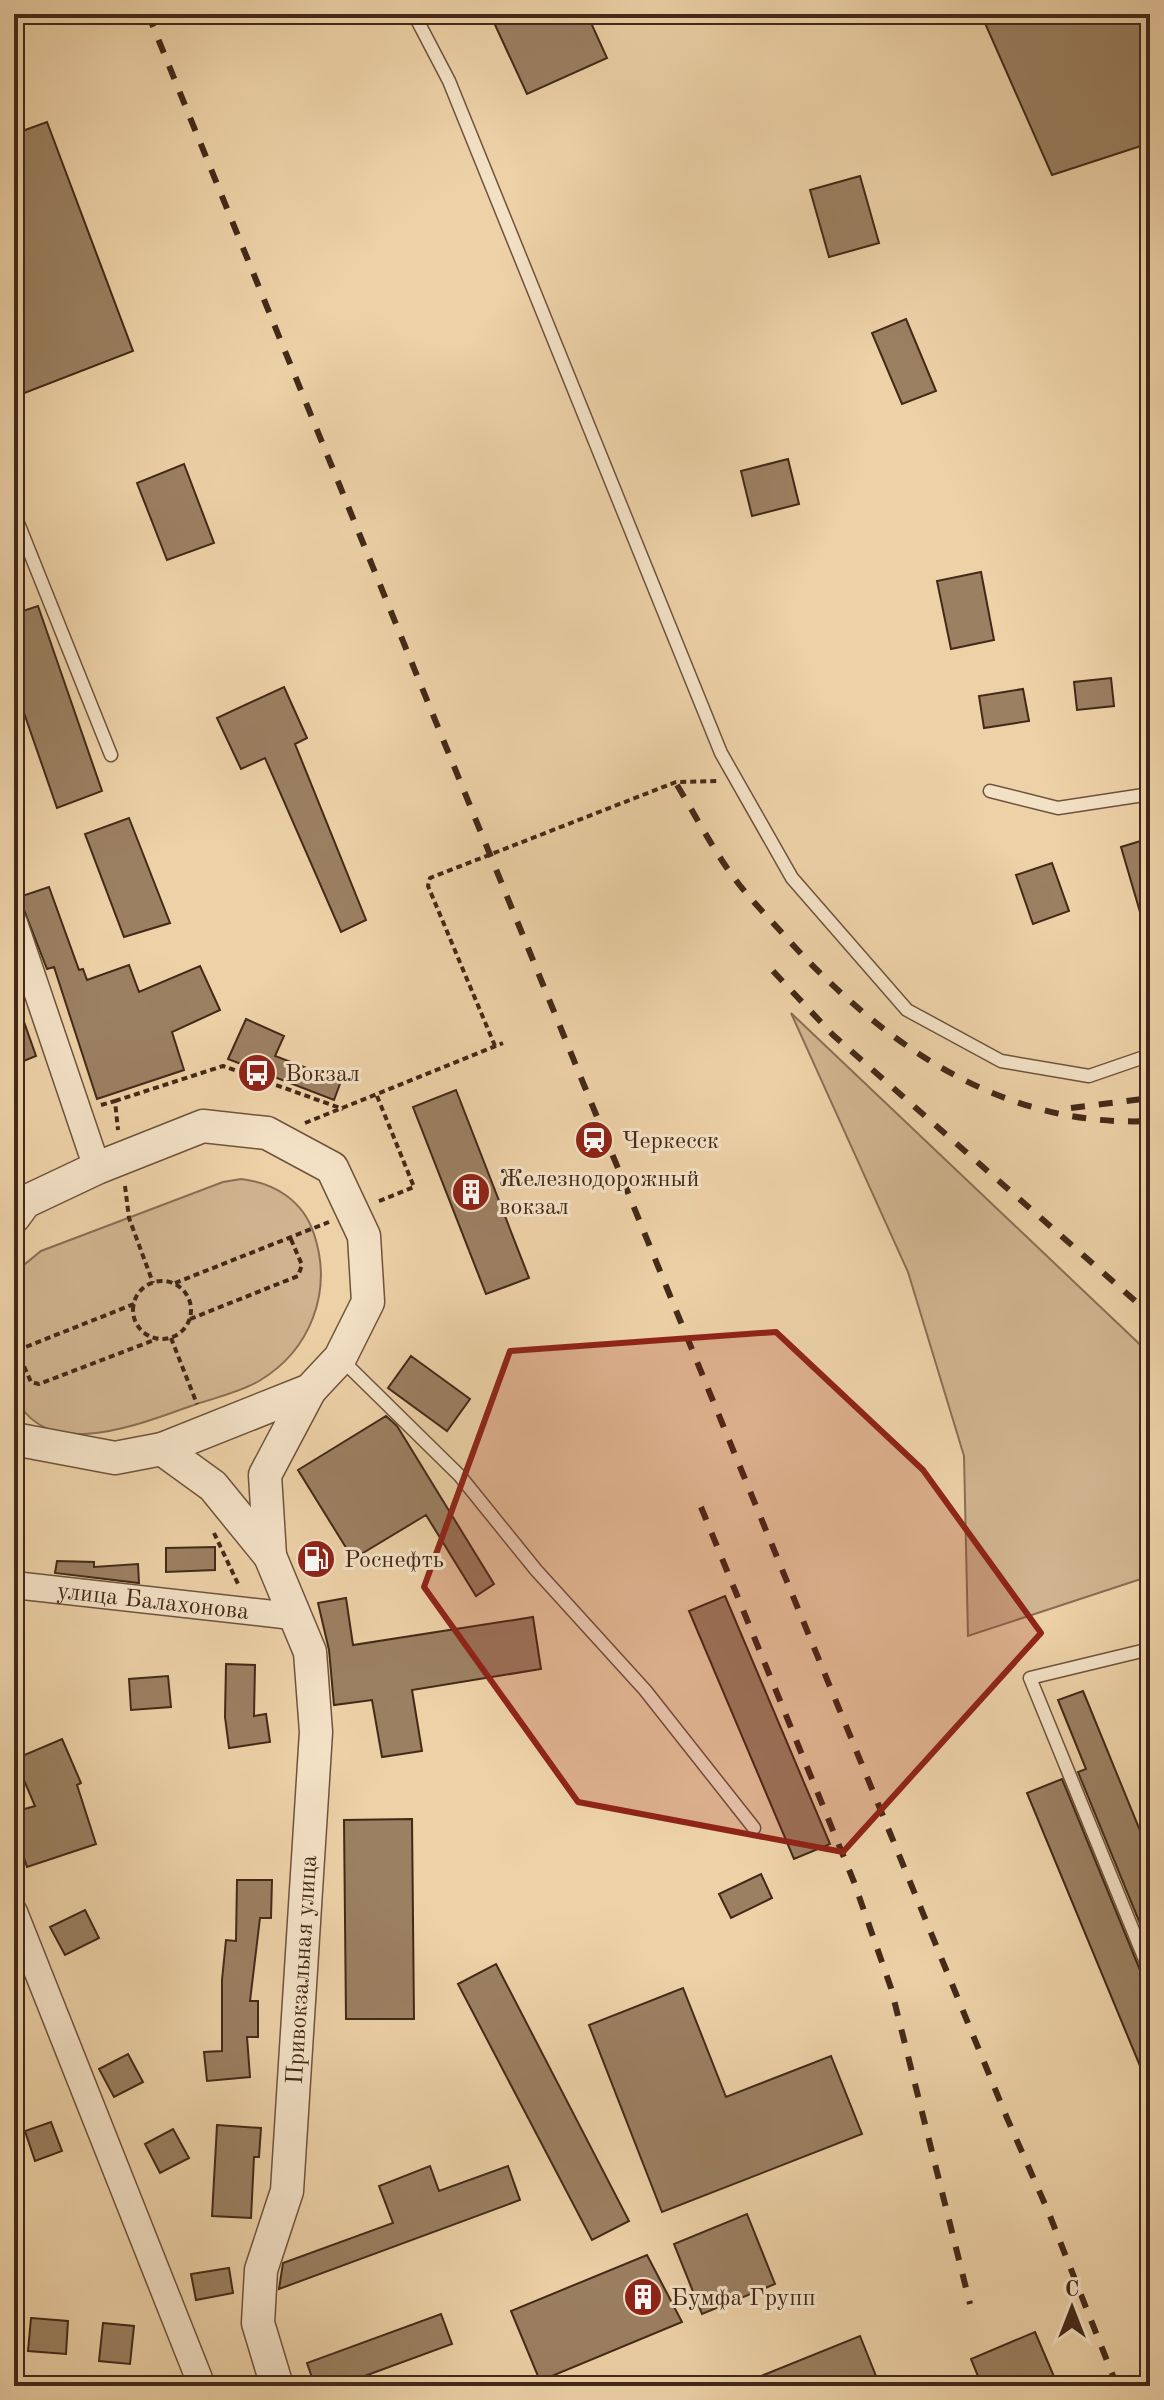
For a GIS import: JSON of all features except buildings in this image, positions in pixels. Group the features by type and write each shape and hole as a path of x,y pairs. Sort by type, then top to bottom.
{"street":[{"path":"14,923 97,1168"},
{"path":"14,1217 25,1202 97,1168 203,1126 267,1133 332,1168 364,1236 368,1302 340,1358 310,1390 162,1449 115,1458 29,1442 14,1411"},
{"name":"Привокзальная улица","path":"277,2386 258,2323 261,2270 287,2191 316,1732 310,1652 292,1616 270,1556 265,1475 310,1390"},
{"name":"Привокзальная улица","path":"162,1449 213,1486 270,1556"},
{"name":"улица Балахонова","path":"14,1585 292,1616"},
{"path":"14,1912 202,2386"}],"lane":[{"path":"414,14 449,81 721,753 792,878 907,1010 1001,1061 1089,1076 1150,1055"},
{"path":"14,513 111,755"},
{"path":"990,791 1058,808 1150,794"},
{"path":"340,1358 460,1476 536,1570 645,1690 754,1828"},
{"path":"1150,1649 1030,1678 1150,1972"}],"path":[{"path":"495,1046 428,886 430,878 676,782 717,782 734,776"},
{"path":"267,1133 344,1109 503,1043"},
{"path":"115,1101 223,1066 344,1109"},
{"path":"190,1319 298,1276 302,1265 290,1237"},
{"path":"134,1304 23,1348 19,1355 31,1382 39,1384 157,1339 171,1338 183,1331 190,1319 191,1305 186,1292 175,1283 161,1281 148,1285 138,1294 134,1304 136,1322 144,1333 157,1339"},
{"path":"171,1338 197,1404"},
{"path":"212,1530 251,1611"}],"highlighted area":[{"path":"776,1332 923,1470 1041,1633 843,1852 578,1802 424,1587 510,1351"}],"shaded area":[{"path":"791,1013 1150,1354 1150,1576 968,1636 964,1456 908,1272"},
{"path":"241,1179 265,1184 286,1195 303,1212 314,1234 321,1277 319,1297 304,1336 292,1353 277,1368 243,1389 121,1428 70,1434 47,1429 29,1416 13,1387 14,1273 41,1251 223,1182"}],"railway":[{"path":"148,14 1117,2386"},
{"path":"677,785 719,856 752,900 820,973 901,1042 946,1070 993,1093 1042,1110 1095,1119 1150,1121"},
{"path":"773,971 833,1035 1150,1314"},
{"path":"1071,1108 1150,1098"},
{"path":"701,1507 854,1882 891,1988 970,2304"}],"place":[{"name":"Вокзал","path":"257,1073"},
{"name":"Черкесск","path":"594,1140"},
{"name":"Железнодорожный вокзал","path":"471,1192"},
{"name":"Роснефть","path":"316,1559"},
{"name":"Бумфа Групп","path":"643,2297"}]}
